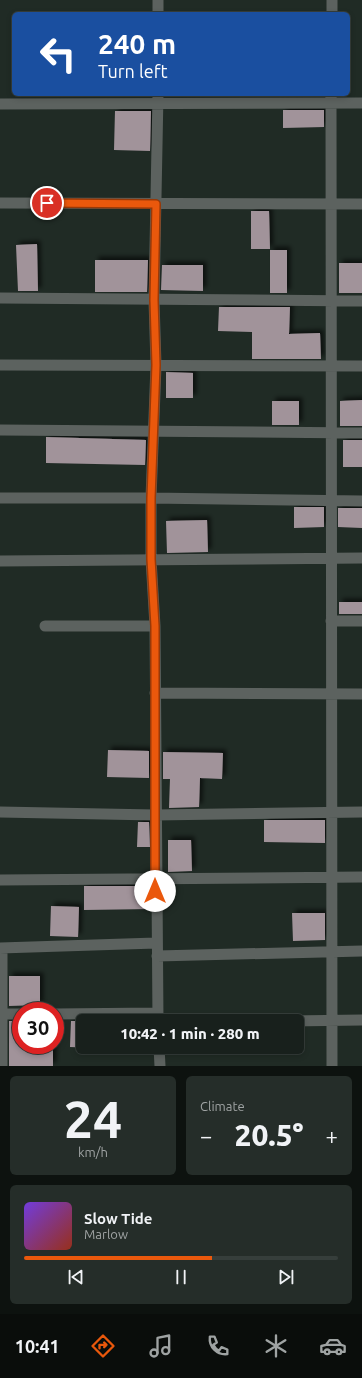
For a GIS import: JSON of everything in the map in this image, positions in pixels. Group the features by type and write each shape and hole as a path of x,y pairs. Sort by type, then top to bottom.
{"street":[{"path":"158,0 158,12"},
{"path":"332,0 332,12"},
{"path":"331,98 330,302 332,1066"},
{"path":"0,104 158,99 331,98 362,103"},
{"path":"157,1014 155,878 155,626 151,559 151,498 152,431 156,365 154,300 158,99"},
{"path":"0,203 362,204"},
{"path":"0,298 330,302 362,301"},
{"path":"0,365 362,366"},
{"path":"0,430 362,433"},
{"path":"0,498 151,498 362,501"},
{"path":"0,560 362,558"},
{"path":"331,621 362,621"},
{"path":"45,626 155,626"},
{"path":"155,693 362,694"},
{"path":"0,812 156,815 362,812"},
{"path":"0,880 332,876 362,877"},
{"path":"2,1066 1,948 156,943"},
{"path":"157,956 362,951"},
{"path":"1,1014 12,1014"},
{"path":"64,1014 76,1015"},
{"path":"304,1021 362,1020"},
{"path":"159,1054 160,1066"}],"building":[{"path":"283,110 324,110 324,127 283,128"},
{"path":"115,111 151,111 150,151 114,150"},
{"path":"251,211 269,211 270,249 251,249"},
{"path":"37,244 38,291 18,291 16,245"},
{"path":"270,250 287,250 287,293 270,293"},
{"path":"95,260 148,260 147,292 95,292"},
{"path":"339,263 362,263 362,293 339,293"},
{"path":"162,265 203,265 203,291 161,290"},
{"path":"219,307 290,307 289,334 320,333 321,359 252,359 252,332 218,331"},
{"path":"166,372 193,373 193,398 166,398"},
{"path":"362,400 362,426 340,426 340,401"},
{"path":"272,401 299,401 299,425 272,425"},
{"path":"46,437 146,440 145,465 46,463"},
{"path":"343,440 362,440 362,467 343,467"},
{"path":"294,507 324,507 324,527 294,528"},
{"path":"338,508 362,508 362,528 338,527"},
{"path":"207,520 208,552 167,553 166,521"},
{"path":"339,602 362,602 362,614 339,614"},
{"path":"108,750 149,751 149,778 107,777"},
{"path":"163,752 223,753 222,779 200,778 199,807 169,808 170,779 163,779"},
{"path":"264,820 325,820 325,843 264,842"},
{"path":"138,822 149,822 150,847 137,847"},
{"path":"168,840 191,840 192,871 168,872"},
{"path":"84,886 150,886 150,909 84,910"},
{"path":"51,906 79,907 78,937 50,936"},
{"path":"292,913 325,913 325,940 293,941"},
{"path":"9,976 40,976 40,1002 12,1002 12,1006 9,1006"},
{"path":"9,1021 12,1021 12,1054 53,1054 53,1066 9,1066"},
{"path":"71,1021 76,1021 76,1047 70,1047"}],"route":[{"path":"47,203 156,204 154,300 156,365 152,431 151,498 151,559 155,626 155,891"}]}
